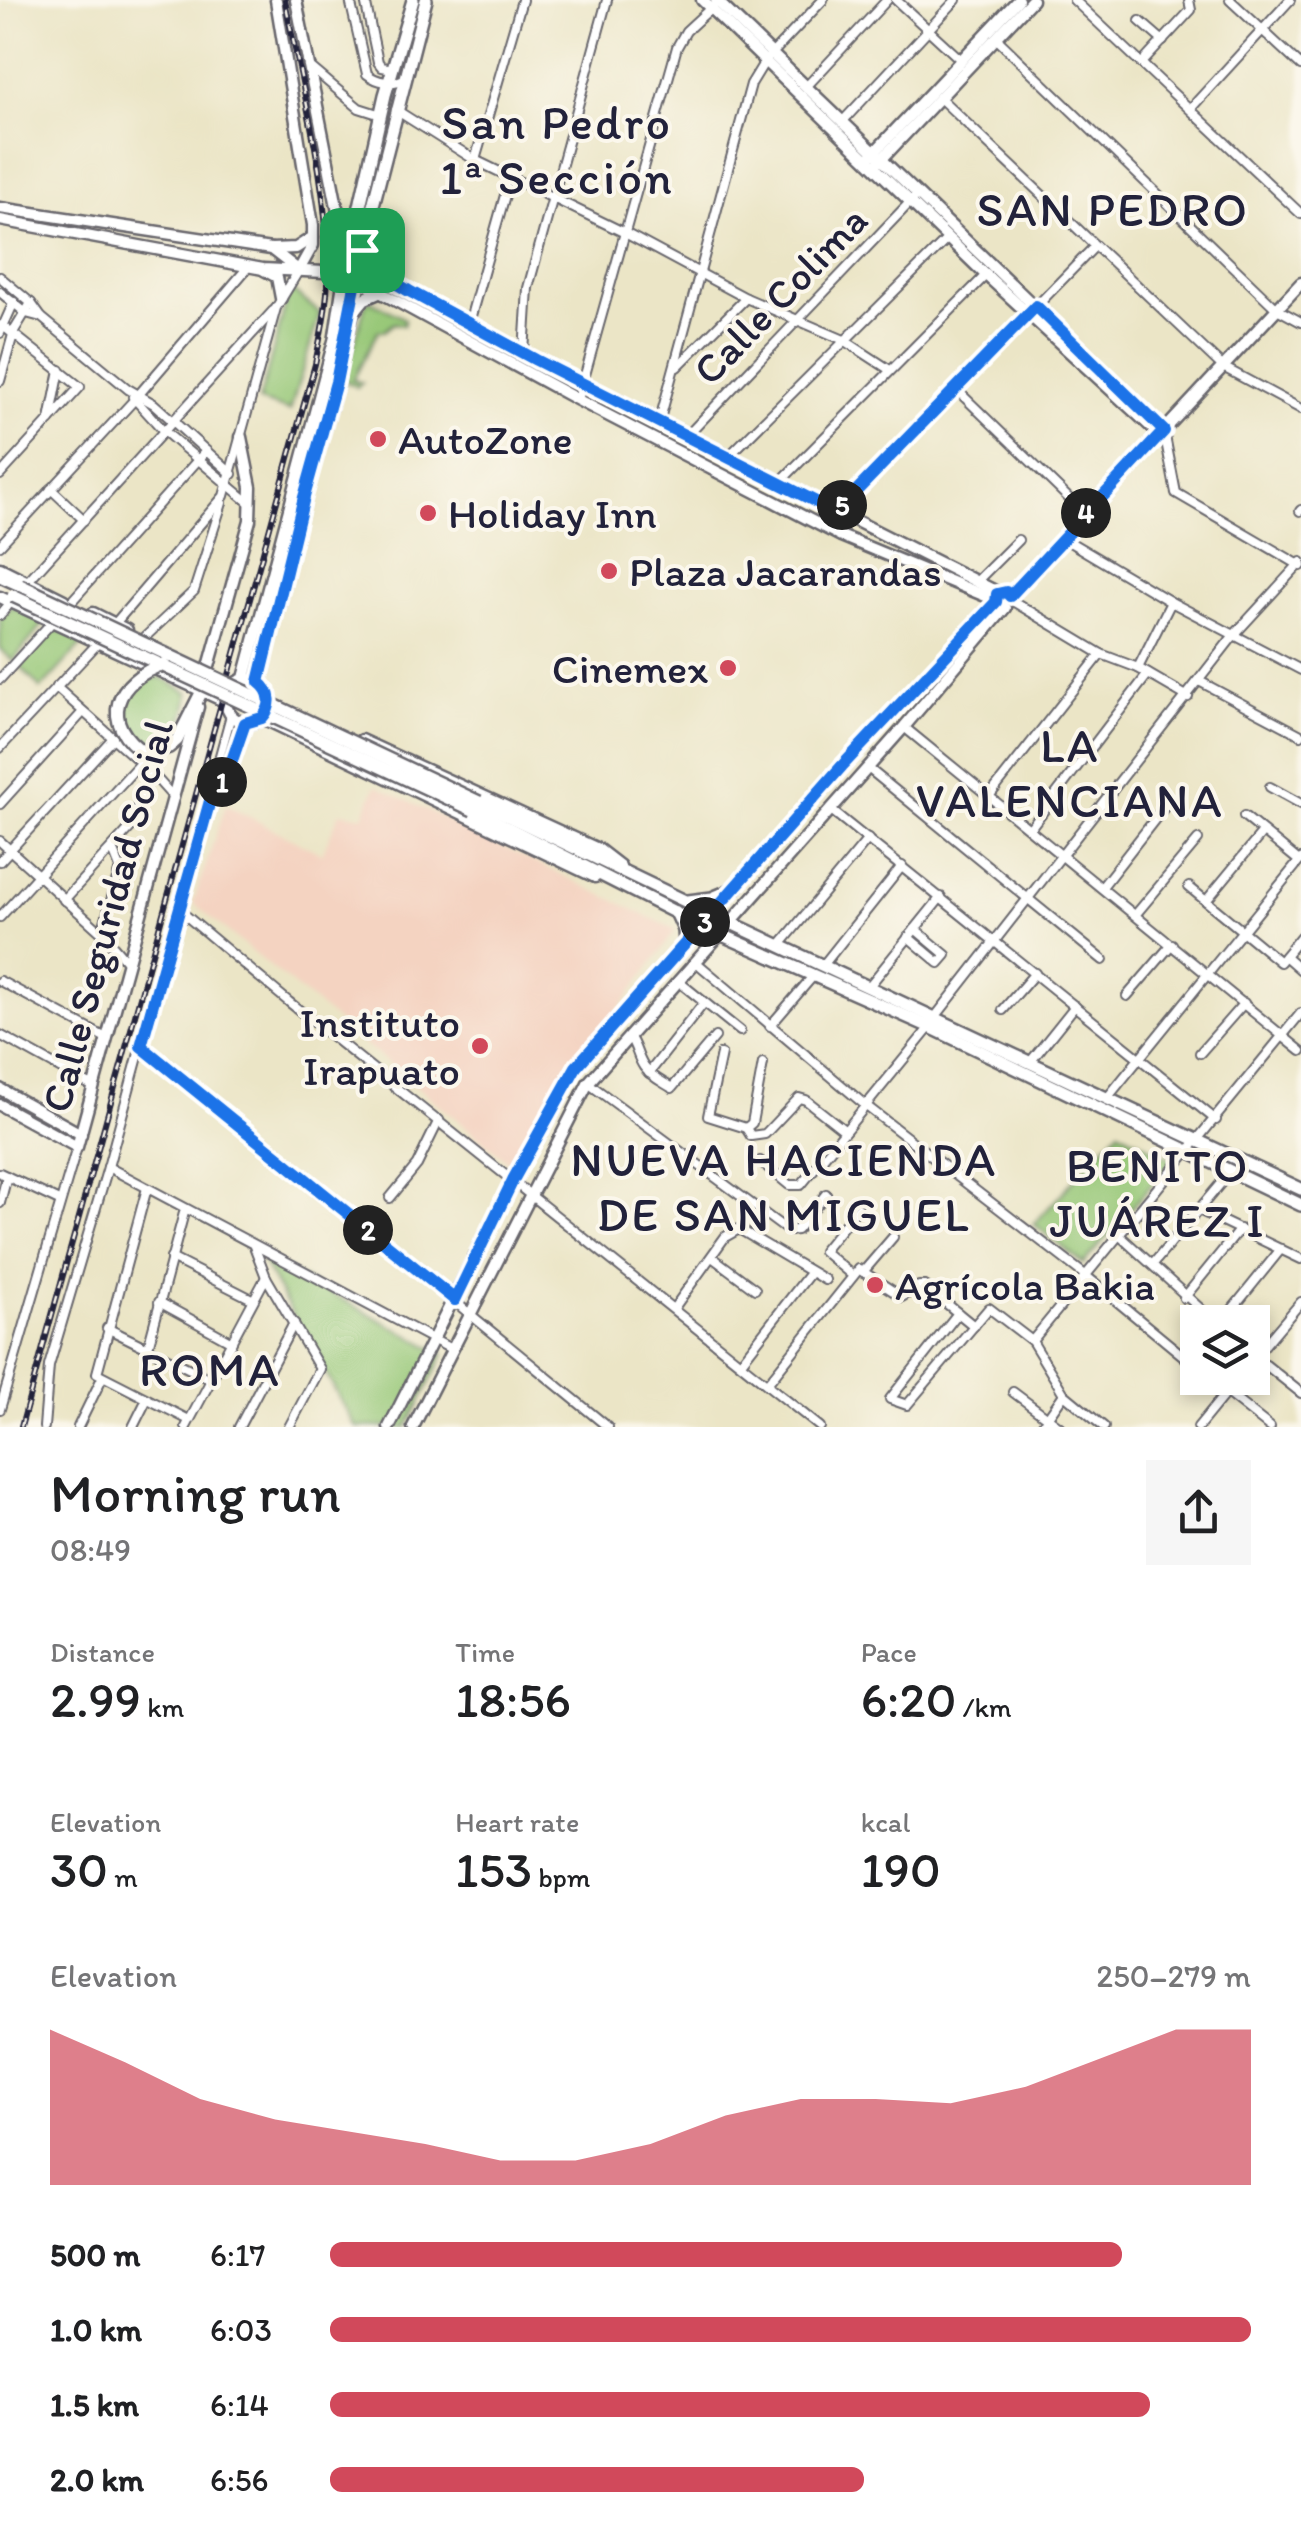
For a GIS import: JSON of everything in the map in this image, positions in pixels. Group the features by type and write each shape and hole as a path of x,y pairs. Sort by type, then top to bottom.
{"main road":[{"path":"240,681 335,339 386,82 413,0"},
{"path":"259,682 426,0"},
{"path":"381,115 389,124 387,148"},
{"path":"345,274 363,247"},
{"path":"352,314 364,299 380,292"},
{"path":"311,428 318,450"},
{"path":"0,572 12,592 477,806"},
{"path":"12,592 477,806 624,879 702,926 1031,1061 1301,1188"},
{"path":"164,664 137,676 118,700 117,720 126,738 146,754 169,748 178,740 202,691"},
{"path":"624,879 686,902 870,986 934,1022 1301,1205"},
{"path":"686,902 712,898 736,888"},
{"path":"676,912 684,930 684,945"}],"street":[{"path":"0,615 12,592 84,520 278,303 314,237 276,0"},
{"path":"296,0 342,237 345,274"},
{"path":"350,0 367,74 386,82 404,78"},
{"path":"365,0 378,62 386,69 386,82"},
{"path":"475,160 522,0"},
{"path":"524,354 528,288 607,0"},
{"path":"659,423 751,84 768,57 824,0"},
{"path":"806,87 887,0"},
{"path":"896,0 961,60"},
{"path":"842,122 956,0"},
{"path":"874,160 940,98 1018,0"},
{"path":"874,160 961,60 996,38 1032,0"},
{"path":"1074,0 1301,214"},
{"path":"1142,63 1191,10 1189,0"},
{"path":"1230,0 1301,66"},
{"path":"1190,108 1290,0"},
{"path":"578,400 677,47 713,2 1164,436 1176,493 1300,564 1234,635 1065,856 801,1185 789,1184 760,1161"},
{"path":"1140,20 1162,41"},
{"path":"996,38 1277,309 1301,322"},
{"path":"768,57 806,87 874,160"},
{"path":"308,65 359,108 381,115"},
{"path":"940,98 1223,367 1301,409"},
{"path":"396,110 475,160 625,232 746,298 844,340 890,370"},
{"path":"468,324 506,188"},
{"path":"914,198 986,275 1032,310"},
{"name":"Calle Colima","path":"686,437 914,198"},
{"path":"0,208 271,249 296,248 314,237"},
{"path":"0,220 264,269 345,274 854,542 1003,600"},
{"path":"728,457 948,238"},
{"path":"836,512 1094,246"},
{"path":"363,247 380,274 468,324 976,581 1102,654 1138,668 1188,696"},
{"path":"271,249 299,270"},
{"path":"0,545 249,266"},
{"path":"144,638 194,591 229,486 229,471 278,303 277,277 264,269"},
{"path":"779,483 986,275"},
{"path":"0,277 31,303 41,317 229,471"},
{"path":"390,1427 513,1180 576,1067 872,733 1164,436 1301,283"},
{"path":"0,292 26,313 41,317"},
{"path":"0,475 80,387 14,331 1,328 20,294"},
{"path":"674,370 746,298"},
{"path":"0,381 14,331 31,303"},
{"path":"530,374 536,360"},
{"path":"50,422 60,370"},
{"path":"956,389 1085,514"},
{"path":"136,396 164,431 250,504"},
{"name":"Calle Seguridad Social","path":"0,1409 81,1134 240,558 251,486 241,438"},
{"path":"70,603 206,451"},
{"path":"218,478 229,471"},
{"path":"51,489 84,520"},
{"path":"0,748 115,624 224,496"},
{"path":"804,517 813,501"},
{"path":"1063,538 1171,602 1301,670"},
{"path":"976,581 1018,540"},
{"path":"12,592 70,603 209,670 240,681 259,682 270,699 598,849 624,879"},
{"path":"12,592 53,621 226,702 232,715 245,723 262,718 591,876 624,879"},
{"path":"413,1427 588,1083 904,727 958,664 1003,600"},
{"path":"1138,668 1171,602"},
{"path":"0,679 53,621"},
{"path":"946,654 958,664"},
{"path":"990,795 1102,654"},
{"path":"1031,827 1148,674"},
{"path":"1199,680 1301,735"},
{"path":"226,702 240,681"},
{"path":"56,687 174,798"},
{"path":"262,718 270,699"},
{"path":"287,730 287,720 295,710"},
{"path":"0,804 83,712"},
{"path":"44,1427 49,1366 232,715"},
{"path":"213,790 227,775 245,723"},
{"path":"904,727 1301,1051"},
{"path":"872,733 887,746"},
{"path":"0,861 112,738"},
{"path":"0,917 140,763"},
{"path":"868,768 1104,960"},
{"path":"64,900 131,827 148,770"},
{"path":"416,792 426,784 427,770"},
{"path":"1270,787 1301,804"},
{"path":"1102,888 1166,805"},
{"path":"831,810 1216,1120"},
{"path":"1108,1097 1300,860 1244,816"},
{"path":"1206,901 1263,832"},
{"path":"781,944 868,839"},
{"path":"1136,914 1198,840"},
{"path":"0,842 102,933 128,964"},
{"path":"102,933 120,868 112,848"},
{"path":"824,964 902,866"},
{"path":"1189,887 1280,962 1301,936"},
{"path":"870,986 940,896"},
{"path":"178,908 289,1002 820,1427"},
{"path":"908,938 939,963 946,955 915,929"},
{"path":"1127,996 1172,944"},
{"path":"1284,956 1301,970"},
{"path":"696,962 864,1105 1180,1353"},
{"path":"1003,1010 1035,973"},
{"path":"770,1026 814,975"},
{"path":"0,981 106,1038"},
{"path":"678,981 740,1031"},
{"path":"1200,1054 1244,1003"},
{"path":"649,1073 704,1004"},
{"path":"1031,1061 1076,1006"},
{"path":"1032,1341 1301,1013"},
{"path":"0,1036 92,1086"},
{"path":"629,1036 649,1073 672,1088 714,1037"},
{"path":"141,1046 608,1427"},
{"path":"721,1054 708,1116 749,1125"},
{"path":"764,1063 749,1125 751,1136 764,1134 798,1098 844,1130"},
{"path":"588,1083 788,1231 797,1230 826,1194"},
{"path":"0,1089 81,1134"},
{"path":"0,1105 77,1147"},
{"path":"390,1198 418,1165 439,1120"},
{"path":"108,1167 452,1350"},
{"path":"1153,1264 1231,1171"},
{"path":"0,1203 4,1174 59,1201"},
{"path":"78,1427 99,1376 108,1328 147,1188"},
{"path":"858,1208 822,1251 902,1297 924,1286 974,1326"},
{"path":"148,1347 185,1209"},
{"path":"1199,1210 1301,1259"},
{"path":"674,1308 725,1237 739,1229 825,1280"},
{"path":"1184,1298 1240,1229"},
{"path":"1118,1234 1194,1305"},
{"path":"767,1384 893,1236"},
{"path":"253,1245 266,1277 320,1368 289,1427"},
{"path":"1233,1305 1281,1249"},
{"path":"712,1257 755,1289"},
{"path":"171,1258 252,1299"},
{"path":"741,1362 810,1273"},
{"path":"99,1376 188,1424 266,1277"},
{"path":"159,1302 232,1342"},
{"path":"1270,1339 1301,1302"},
{"path":"958,1313 890,1400 907,1405 989,1308 1032,1341 1064,1394 1104,1427"},
{"path":"239,1427 294,1323"},
{"path":"108,1328 212,1380"},
{"path":"1270,1367 1301,1393"},
{"path":"1292,1386 1301,1376"},
{"path":"1013,1392 1060,1427"},
{"path":"1041,1427 1064,1394"},
{"path":"1198,1427 1223,1395"},
{"path":"1228,1395 1270,1427"},
{"path":"133,1427 147,1399"}],"shaded area":[{"name":"Instituto Irapuato","path":"376,786 676,930 509,1162 193,903 226,805 322,854 340,812 363,816"}],"green space":[{"path":"290,289 320,313 290,411 259,401"},
{"path":"369,300 405,319 403,325 394,323 378,331 353,380 362,383 357,387 344,380"},
{"path":"12,606 45,622 13,661 0,649 0,619"},
{"path":"52,626 84,642 41,689 18,664"},
{"path":"161,677 189,693 185,714 172,742 155,748 131,731 124,708 134,688"},
{"path":"1119,1130 1173,1160 1083,1264 1034,1224"},
{"path":"259,1255 444,1354 407,1427 356,1427"}],"railway":[{"path":"21,1427 322,330 328,273 324,204 285,0"}],"place":[{"name":"AutoZone","path":"378,439"},
{"name":"Holiday Inn","path":"428,513"},
{"name":"Plaza Jacarandas","path":"609,571"},
{"name":"Cinemex","path":"728,668"},
{"name":"Instituto Irapuato","path":"480,1046"},
{"name":"Agrícola Bakia","path":"875,1285"}],"district":[{"name":"San Pedro 1ª Sección","path":"557,150"},
{"name":"SAN PEDRO","path":"1113,209"},
{"name":"LA VALENCIANA","path":"1070,772"},
{"name":"NUEVA HACIENDA DE SAN MIGUEL","path":"784,1186"},
{"name":"BENITO JUÁREZ I","path":"1158,1192"},
{"name":"ROMA","path":"210,1369"}],"route":[{"path":"362,250 374,269 409,291 836,512 1036,306 1164,431 1010,596 1006,592 997,594 996,602 842,766 576,1067 513,1180 455,1300 141,1046 213,790 227,775 245,723 262,718 270,706 267,689 259,682 304,497 332,403 362,250"}]}
